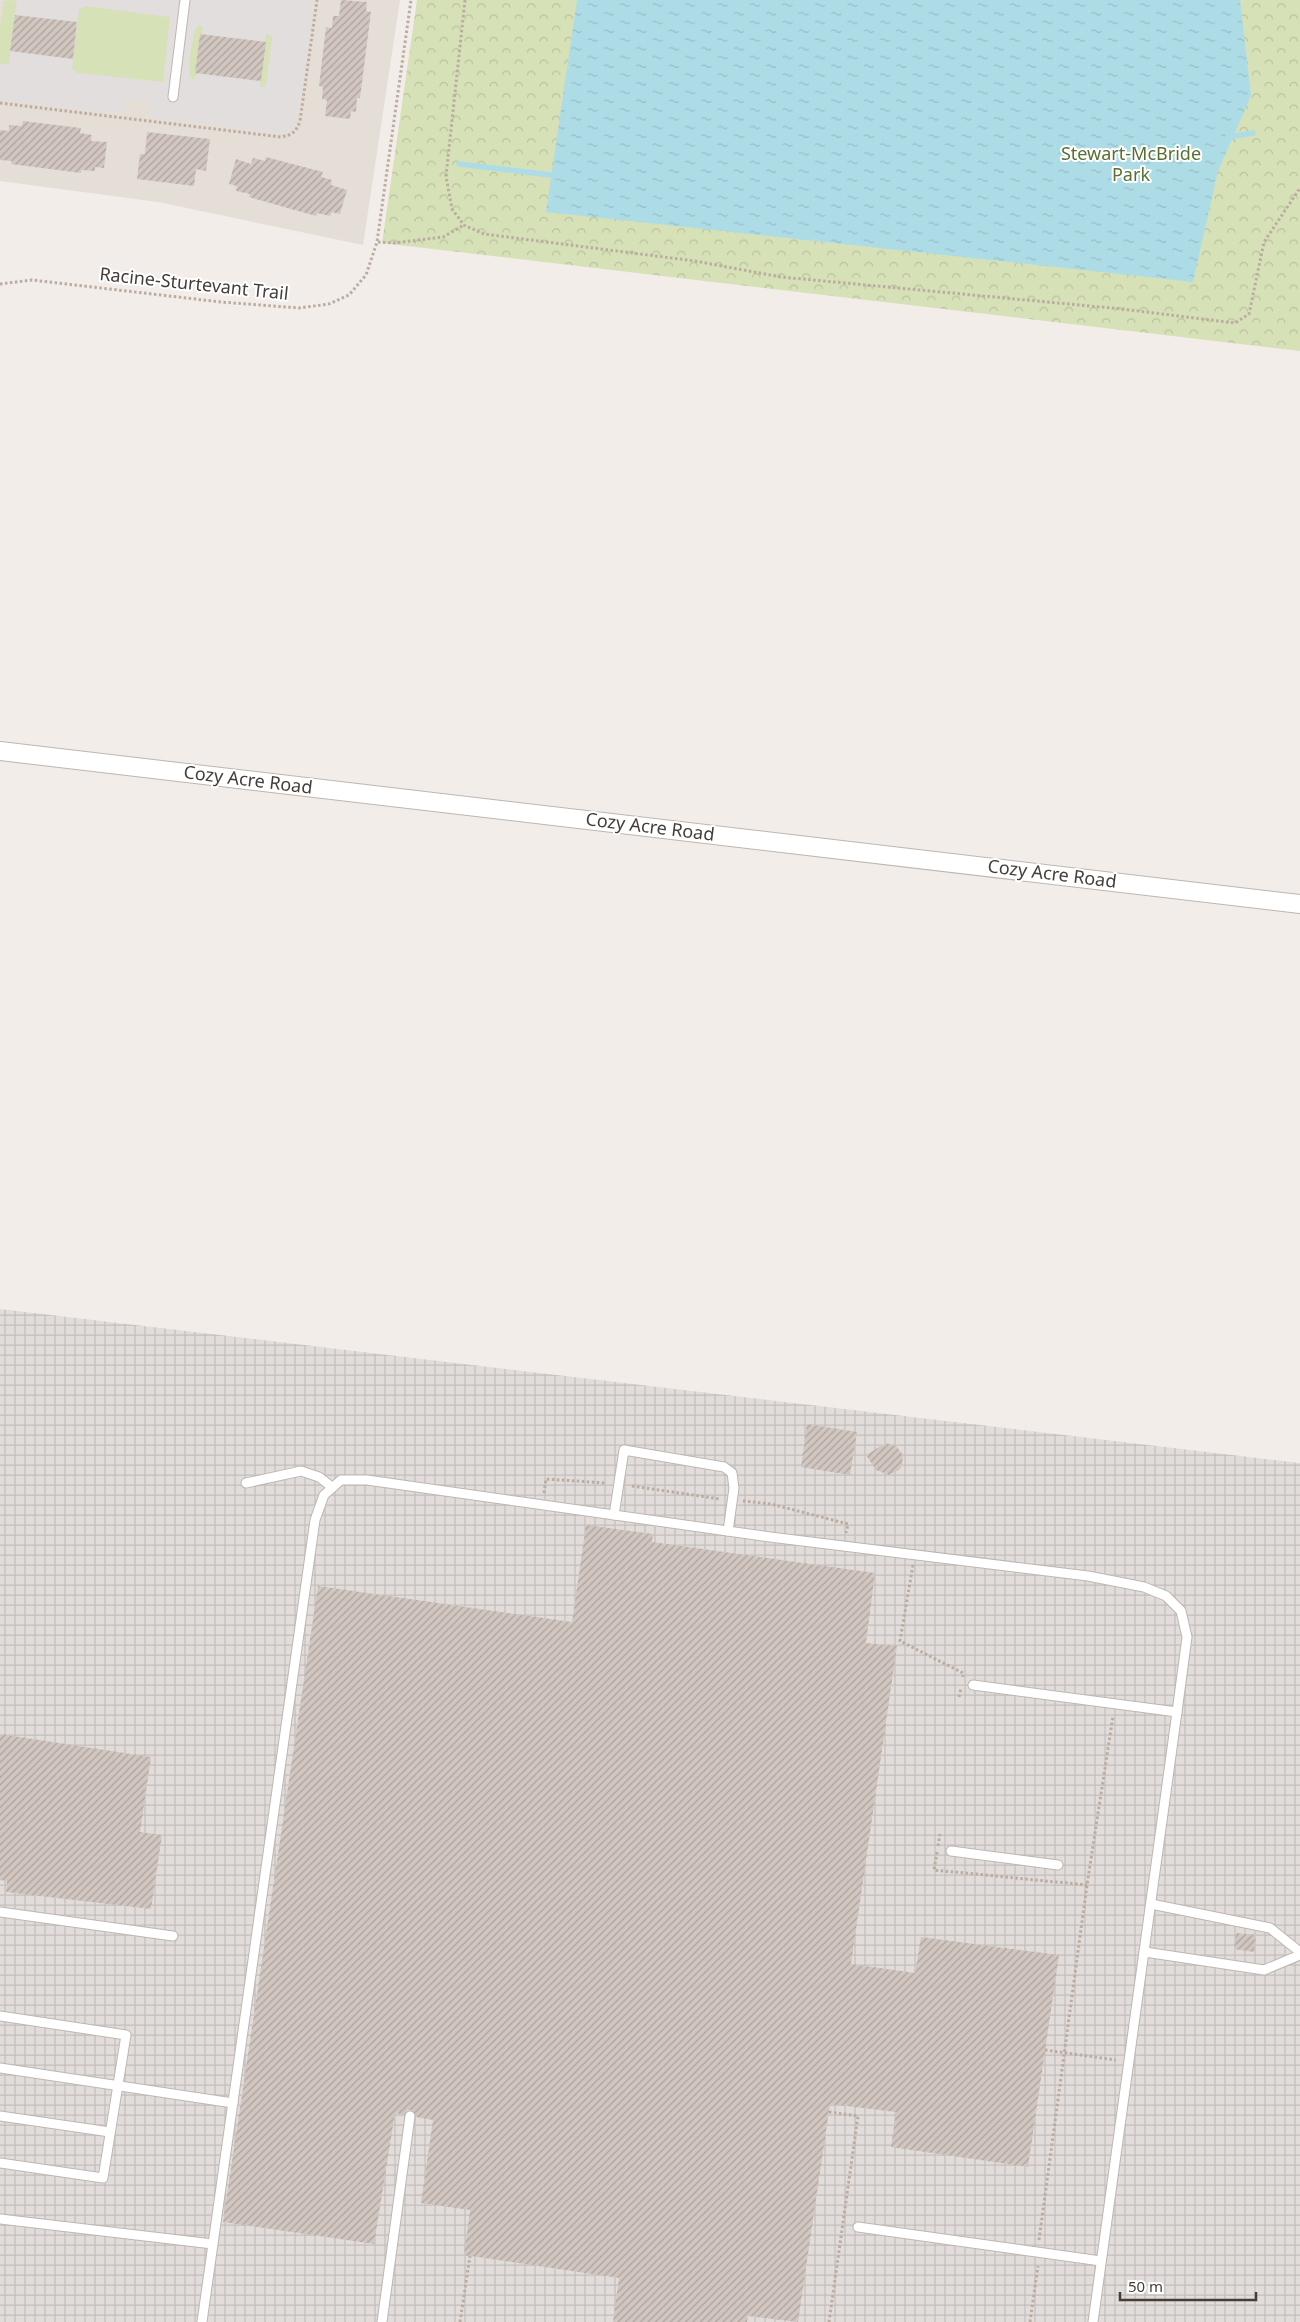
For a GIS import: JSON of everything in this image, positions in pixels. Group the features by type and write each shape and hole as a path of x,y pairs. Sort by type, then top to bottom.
{"street":[{"name":"Cozy Acre Road","path":"0,750 1300,904"}],"lane":[{"path":"173,97 185,0"},
{"path":"614,1515 624,1450 724,1466 732,1473 734,1488 728,1532"},
{"path":"246,1483 301,1471 319,1477 332,1486"},
{"path":"202,2322 315,1520 324,1495 332,1486 341,1480 367,1480 728,1532 1088,1576 1144,1586 1166,1596 1181,1611 1187,1637 1093,2322"},
{"path":"973,1685 1177,1712"},
{"path":"951,1851 1058,1865"},
{"path":"1145,1952 1264,1970 1300,1954 1270,1928 1151,1904"},
{"path":"0,1912 173,1936"},
{"path":"0,2016 126,2035 103,2178 0,2163"},
{"path":"0,2068 233,2103"},
{"path":"0,2116 110,2132"},
{"path":"382,2322 410,2116"},
{"path":"0,2219 213,2244"},
{"path":"858,2227 1101,2261"}],"path":[{"path":"0,103 281,137 290,135 296,131 300,121 317,0"},
{"name":"Racine-Sturtevant Trail","path":"0,284 32,280 221,302 299,308 329,304 349,294 366,275 377,242 411,0"},
{"path":"465,0 446,176 452,209 464,226 484,234 694,260 781,277 1122,309 1236,323 1249,314 1264,242 1300,188"},
{"path":"377,242 394,243 443,237 464,226"},
{"path":"542,1504 546,1479 619,1484 771,1504 848,1524 845,1546"},
{"path":"914,1555 900,1641 963,1673 959,1697"},
{"path":"1030,2322 1040,2253 1038,2236 1087,1885 1115,1704"},
{"path":"940,1834 934,1870 1087,1885"},
{"path":"1045,2050 1129,2062"},
{"path":"828,2112 858,2116 829,2322"},
{"path":"460,2322 470,2256"}],"shaded area":[{"path":"0,0 400,0 363,245 158,202 0,181"},
{"path":"17,0 312,0 314,2 298,116 294,128 284,134 150,117 152,102 126,99 123,114 0,99 0,63 5,65 9,63","holes":["86,6 170,17 163,82 77,73 72,69 79,9","199,25 203,26 197,75 194,80 190,76 189,60 195,29","266,34 272,36 272,40 266,86 261,88"]},
{"path":"0,1309 1300,1463 1300,2322 0,2322"}],"green space":[{"path":"17,0 9,63 5,65 0,63 0,25 4,1"},
{"name":"Stewart-McBride Park","path":"417,0 1300,0 1300,351 382,243"},
{"path":"85,6 170,17 163,82 77,73 72,69 79,9"},
{"path":"199,25 203,26 197,75 194,80 190,76 190,49 195,30"},
{"path":"266,33 272,36 272,40 266,86 261,88 260,85"}],"water":[{"name":"Stewart-McBride Park","path":"577,0 1240,0 1251,96 1218,171 1193,282 546,212"}],"building":[{"path":"341,0 367,2 366,11 371,12 360,98 357,98 356,112 351,111 350,119 325,116 327,100 322,99 323,87 319,86 326,27 332,28 333,16 339,16"},
{"path":"15,15 77,22 73,59 10,51"},
{"path":"200,34 266,42 261,81 195,73"},
{"path":"23,121 81,128 80,133 92,135 91,141 107,142 104,168 95,167 95,171 81,170 81,173 11,164 12,161 0,160 0,130 9,131 9,125 22,126"},
{"path":"147,132 210,139 206,171 196,169 194,186 137,179 140,154 145,154"},
{"path":"266,157 323,172 321,177 332,180 331,185 347,190 340,214 332,212 330,216 317,213 316,216 249,197 250,194 236,191 237,186 229,184 236,159 251,164 253,158 265,161"},
{"path":"807,1424 857,1432 850,1475 801,1467"},
{"path":"886,1443 896,1446 903,1455 902,1466 899,1470 889,1475 876,1470 866,1455"},
{"path":"586,1525 653,1534 652,1542 875,1573 866,1643 897,1646 851,1964 915,1973 921,1937 1059,1955 1028,2167 891,2147 896,2112 830,2104 798,2322 748,2316 747,2322 613,2322 619,2278 464,2255 470,2210 421,2203 433,2120 416,2117 411,2110 407,2110 404,2115 395,2113 374,2244 223,2222 318,1586 572,1622"},
{"path":"0,1734 151,1757 140,1832 162,1835 151,1909 6,1892 7,1881 0,1880"},
{"path":"1236,1933 1256,1935 1254,1952 1234,1949"}],"waterway":[{"path":"1228,137 1253,133"},
{"path":"459,164 559,176"}]}
